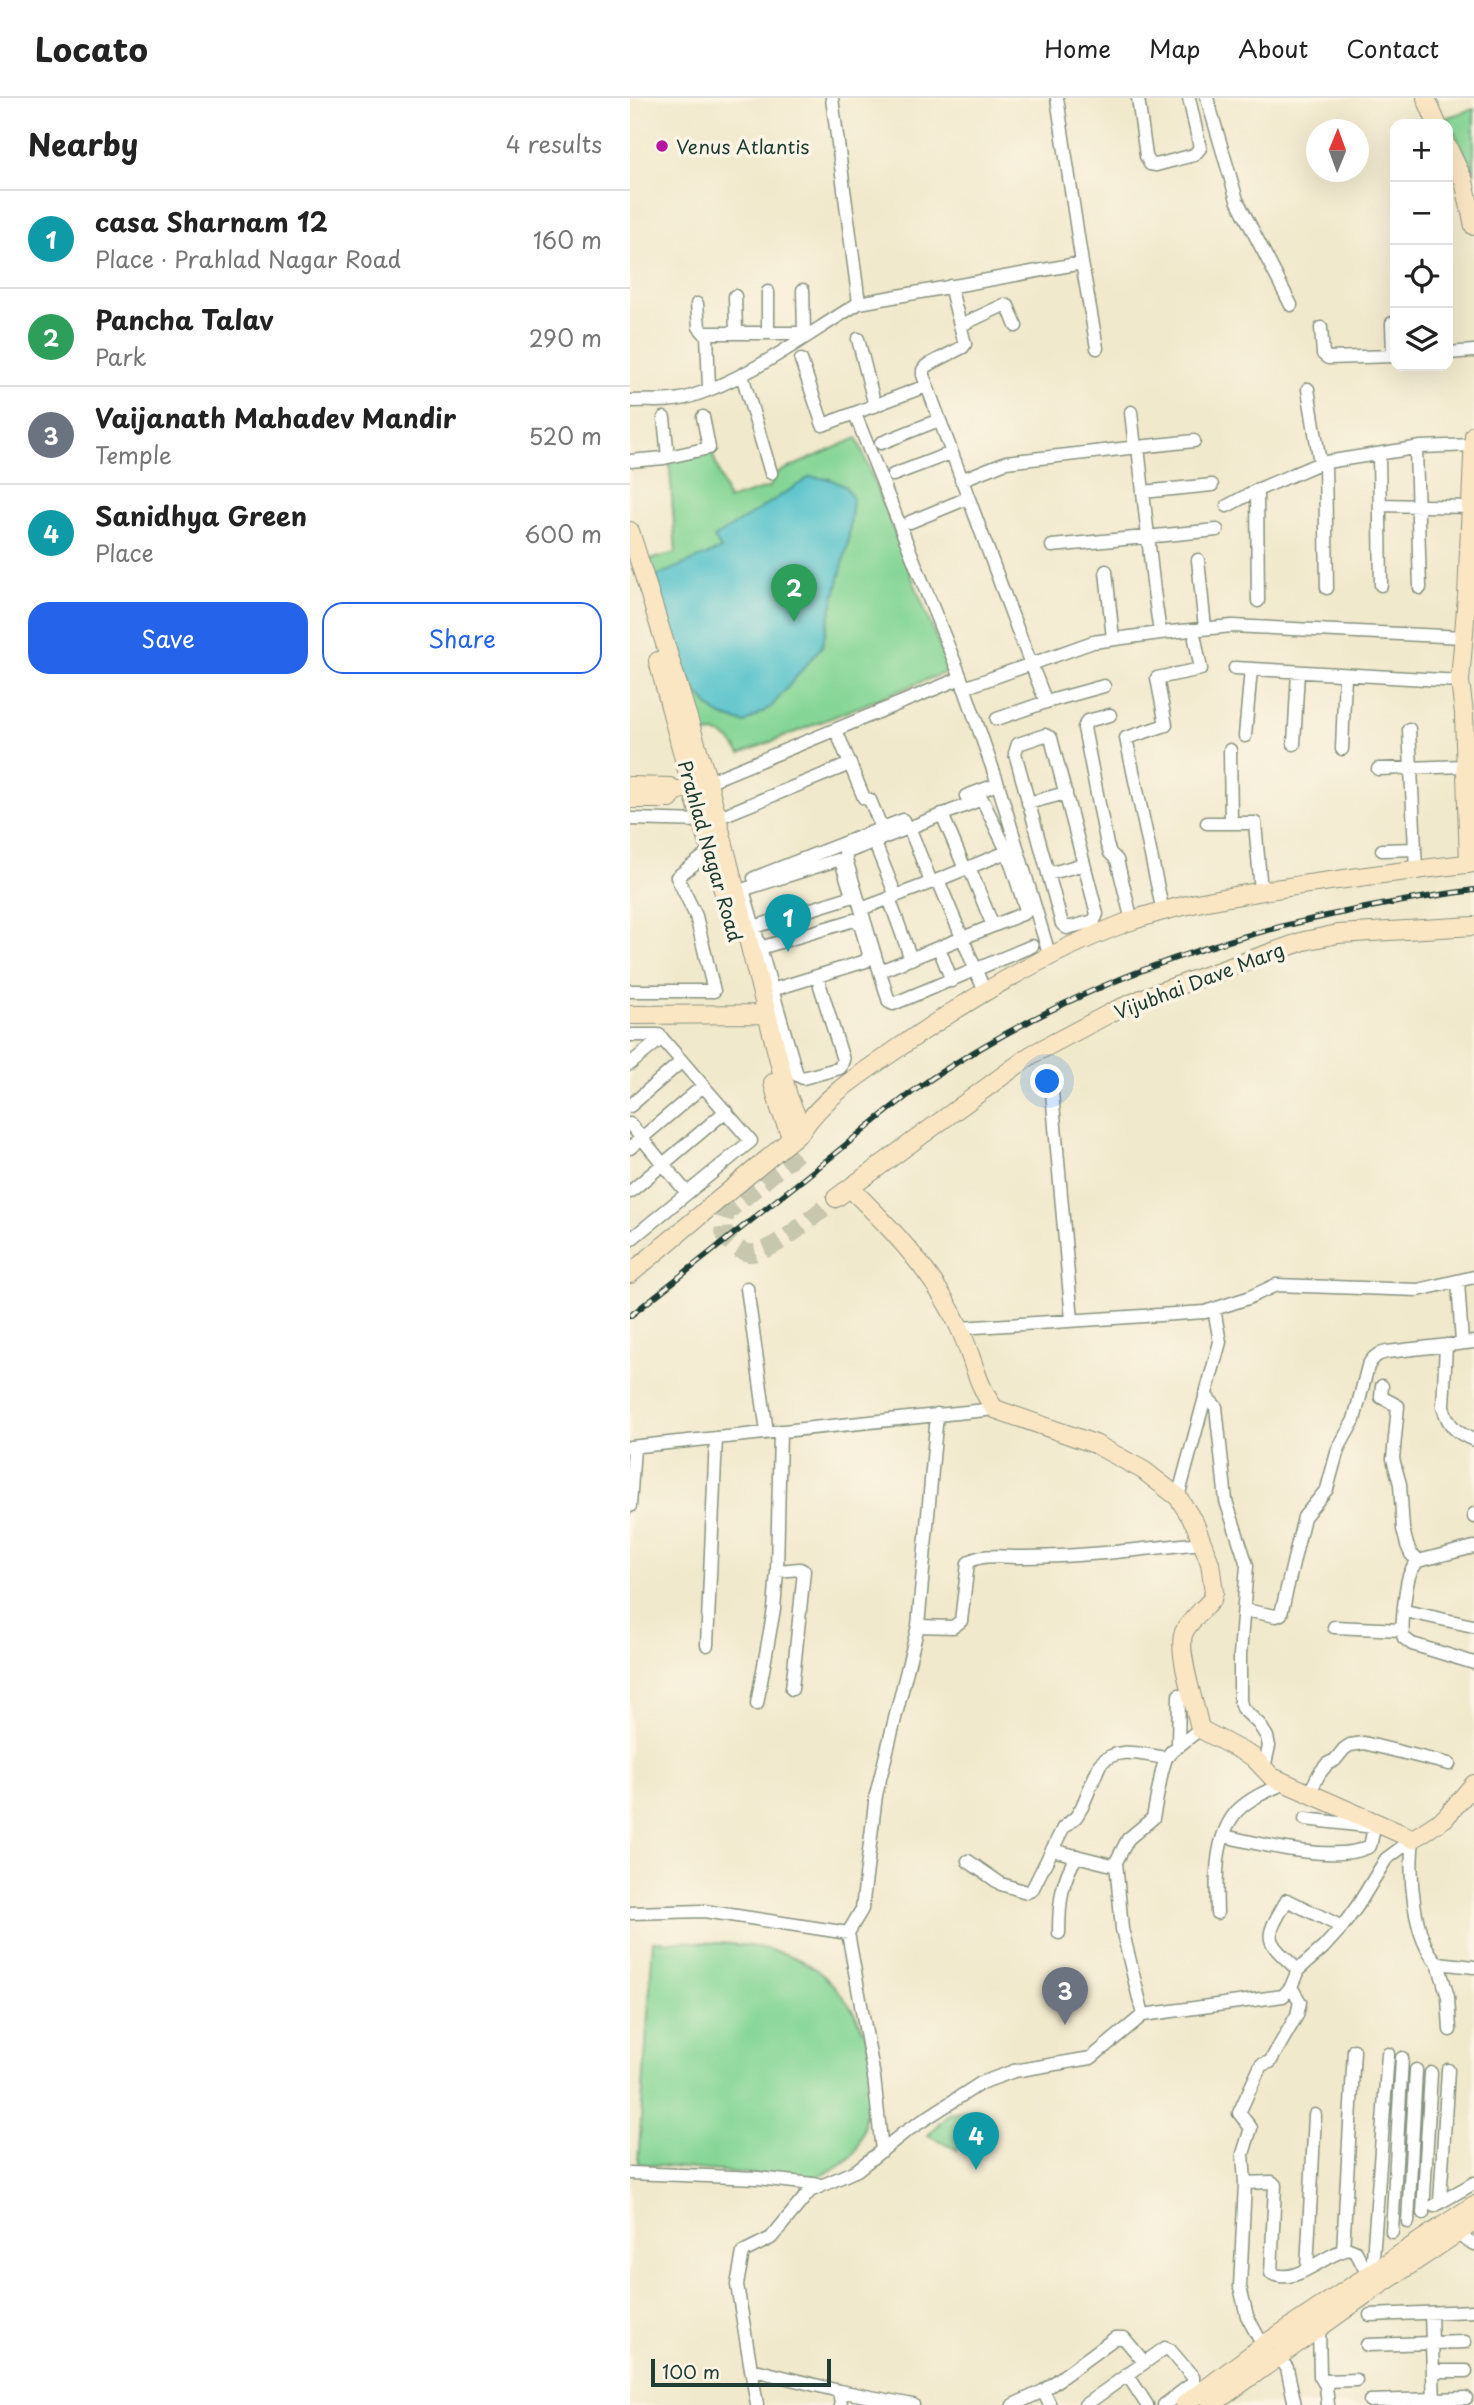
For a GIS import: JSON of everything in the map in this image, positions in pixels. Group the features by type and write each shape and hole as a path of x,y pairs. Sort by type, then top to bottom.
{"street":[{"path":"832,98 859,303"},
{"path":"1056,98 1097,348"},
{"path":"1138,98 1146,156 1150,164 1156,165 1194,155 1200,148 1189,98"},
{"path":"1208,98 1237,200 1291,305"},
{"path":"1426,98 1435,119"},
{"path":"1453,156 1469,181 1474,226"},
{"path":"630,401 680,400 709,389 741,375 859,303 1082,263"},
{"path":"950,286 965,340 963,348 926,366 923,370 926,386 1046,702"},
{"path":"803,290 807,333"},
{"path":"768,292 768,333"},
{"path":"735,296 736,332"},
{"path":"697,304 699,327 706,335 709,389"},
{"path":"961,325 1004,305 1008,306 1016,326"},
{"path":"1321,328 1323,354 1328,358 1390,356"},
{"path":"706,335 709,332 807,333"},
{"path":"858,339 875,406"},
{"path":"1453,353 1474,351"},
{"path":"801,360 823,425 926,386"},
{"path":"741,375 771,473"},
{"path":"1308,389 1323,463 1327,588"},
{"path":"1131,412 1160,633"},
{"path":"855,414 962,683 998,784 1026,910 1025,913 880,971"},
{"path":"630,461 668,457 709,448 703,417"},
{"path":"664,418 668,457"},
{"path":"881,443 939,420"},
{"path":"632,1264 798,1131 850,1083 962,1004 1081,941 1132,921 1203,900 1416,869 1471,864 1460,681 1467,646 1471,597 1474,435"},
{"path":"961,480 1006,462 1194,441"},
{"path":"1227,506 1257,490 1323,463 1416,448 1474,445"},
{"path":"1416,448 1419,588"},
{"path":"893,475 951,453"},
{"path":"1379,454 1381,585"},
{"path":"1143,492 1212,485"},
{"path":"1257,490 1258,601"},
{"path":"910,522 968,498"},
{"path":"1380,505 1471,507"},
{"path":"1052,546 1217,530"},
{"path":"630,531 645,557 635,578 692,787 709,819 755,940 797,1075 808,1078 840,1068 843,1060 817,976"},
{"path":"1198,560 1205,628"},
{"path":"1106,571 1113,639"},
{"path":"630,799 670,799 692,787 962,683 1093,642 1232,626 1467,646"},
{"path":"1163,912 1126,738 1166,725 1157,678 1201,669 1195,639"},
{"path":"1235,668 1460,681"},
{"path":"1245,736 1251,669"},
{"path":"1294,744 1298,672"},
{"path":"1342,749 1345,675"},
{"path":"997,719 1104,686"},
{"path":"1110,715 1087,721 1084,728 1107,845 1117,860 1132,921"},
{"path":"1409,729 1416,869"},
{"path":"836,730 864,798 870,800 882,829"},
{"path":"1045,735 1051,738 1066,793 1097,917 1094,921 1067,928 1062,924 1028,803 1015,748 1018,744 1045,735"},
{"path":"1230,750 1231,823"},
{"path":"630,819 709,819 850,764"},
{"path":"1378,769 1465,766"},
{"path":"734,885 998,784"},
{"path":"630,786 692,787"},
{"path":"1028,803 1066,793"},
{"path":"1032,946 893,1004 889,1002 845,853 982,799 1013,845 1050,957"},
{"path":"942,814 993,926"},
{"name":"Prahlad Nagar Road","path":"709,819 711,851 762,1014 780,1109 798,1131"},
{"path":"1207,823 1255,824 1261,891"},
{"path":"909,827 985,992"},
{"path":"861,909 967,868 1013,845 1035,829"},
{"path":"874,841 911,959"},
{"path":"1382,850 1415,849"},
{"path":"630,991 714,991 696,916 677,877 711,851"},
{"path":"630,1016 762,1014 755,940 745,889 841,861 851,892 850,897 755,940"},
{"path":"1048,874 1084,864"},
{"path":"755,940 854,920 858,922 869,954 866,961 772,990"},
{"name":"Vijubhai Dave Marg","path":"960,1328 936,1287 886,1223 843,1193 1031,1055 1116,1010 1151,995 1304,942 1338,934 1474,926"},
{"path":"939,948 952,981"},
{"path":"630,1035 659,1035 751,1141 630,1240"},
{"path":"630,1064 662,1038"},
{"path":"630,1105 682,1061"},
{"path":"630,1148 703,1086"},
{"path":"1052,1092 1072,1320"},
{"path":"630,1192 726,1111"},
{"path":"630,1124 687,1193"},
{"path":"995,1409 986,1398 960,1328 1205,1312 1248,1298 1276,1284 1418,1290 1474,1277"},
{"path":"1244,1610 1276,1616 1282,1614 1304,1517 1326,1489 1338,1449 1354,1420 1372,1359 1378,1353 1468,1343 1458,1281"},
{"path":"747,1288 767,1432"},
{"path":"1178,1497 1220,1342 1214,1309"},
{"path":"1446,1345 1443,1406 1445,1415 1451,1427 1474,1440"},
{"path":"1382,1386 1381,1397 1398,1406 1393,1459 1400,1484 1406,1545 1418,1561"},
{"path":"1205,1395 1216,1407 1226,1501 1247,1564 1240,1655 1240,1701 1242,1708 1259,1724 1267,1737 1269,1746 1264,1768"},
{"path":"630,1506 632,1447 995,1409 1094,1444 1143,1470 1178,1497 1195,1524 1210,1563 1213,1599 1184,1632 1181,1651 1200,1729 1253,1757 1272,1777 1374,1826 1413,1839"},
{"path":"882,2151 874,2077 848,1933 862,1909 876,1795 918,1626 937,1414"},
{"path":"757,1704 778,1571 780,1431"},
{"path":"707,1645 716,1438"},
{"path":"918,1626 953,1627 961,1621 968,1563 972,1560 1084,1555 1202,1542"},
{"path":"1474,1548 1418,1561 1408,1579 1402,1630 1407,1643 1474,1663"},
{"path":"778,1571 804,1571 792,1689"},
{"path":"1405,1611 1473,1626"},
{"path":"1334,1627 1402,1630"},
{"path":"1178,1746 1180,1695"},
{"path":"1143,2015 1122,1929 1116,1866 1118,1855 1128,1839 1153,1818 1166,1758 1200,1729"},
{"path":"1309,1794 1326,1764 1335,1760 1344,1749 1357,1743 1448,1764"},
{"path":"968,1860 1001,1884 1027,1892 1032,1890 1063,1828 1079,1813 1100,1764 1105,1759 1114,1753 1124,1752 1166,1758"},
{"path":"1217,1913 1216,1882 1224,1836 1237,1812 1261,1794 1285,1783"},
{"path":"757,2405 737,2285 743,2252 771,2238 810,2192 857,2170 905,2132 981,2082 1014,2071 1091,2058 1143,2015 1283,1996 1291,1987 1298,1970 1342,1927 1386,1859 1445,1818 1471,1793"},
{"path":"1305,1819 1374,1826"},
{"path":"1224,1836 1314,1853 1367,1848 1370,1846 1374,1826"},
{"path":"1413,1839 1410,1873 1415,1907 1422,1934 1438,1963 1448,1997 1450,2030"},
{"path":"1052,1850 1116,1866"},
{"path":"1059,1933 1060,1899 1070,1867 1077,1856"},
{"path":"1298,1970 1274,1947 1269,1937 1270,1930 1287,1900 1342,1927"},
{"path":"630,1913 704,1911 848,1933"},
{"path":"1438,1963 1474,1967"},
{"path":"1291,1987 1300,2002 1297,2015 1270,2062 1261,2065 1239,2111 1251,2128 1244,2154 1242,2303 1251,2327 1287,2368 1296,2405"},
{"path":"1343,2251 1354,2050"},
{"path":"1370,2274 1388,2054"},
{"path":"1392,2232 1402,2058"},
{"path":"1408,2222 1416,2070"},
{"path":"1440,2202 1448,2070"},
{"path":"1423,2213 1431,2073"},
{"path":"1307,2268 1315,2115"},
{"path":"630,2173 758,2178 824,2185"},
{"path":"1245,2183 1272,2182 1275,2185 1271,2273 1284,2277 1349,2249 1356,2252 1370,2274"},
{"path":"1374,2243 1474,2183"},
{"path":"1211,2405 1270,2348 1319,2327 1449,2231 1474,2206"},
{"path":"1474,2206 1474,2215"},
{"path":"1184,2405 1270,2348 1370,2274 1449,2231 1474,2222"},
{"path":"1449,2231 1474,2244"},
{"path":"1370,2315 1474,2311"},
{"path":"1431,2313 1434,2402"},
{"path":"1319,2327 1320,2376 1326,2386 1328,2405"},
{"path":"1013,2405 1042,2391 1115,2338 1124,2338 1144,2362"},
{"path":"1367,2345 1465,2342"},
{"path":"1085,2405 1164,2348 1170,2350 1193,2377 1193,2383 1164,2405"},
{"path":"751,2369 839,2391 913,2405"},
{"path":"1433,2371 1466,2371"},
{"path":"1127,2374 1147,2405"},
{"path":"1323,2381 1356,2380"},
{"path":"839,2391 841,2405"},
{"path":"1042,2391 1050,2405"},
{"path":"1370,2401 1434,2402 1466,2398"}],"green space":[{"path":"1474,109 1474,173 1453,129 1453,119 1447,117"},
{"path":"857,438 949,671 740,754 731,741 720,734 707,734 691,739 640,562 676,553 669,456 710,446 728,500 770,487 777,473"},
{"path":"653,1941 737,1945 780,1953 815,1969 834,1986 859,2021 870,2046 874,2064 863,2131 852,2156 837,2167 810,2179 638,2164"},
{"path":"966,2111 957,2150 928,2135 949,2114"}],"water":[{"path":"810,477 830,479 846,487 853,499 848,544 822,646 772,706 745,723 725,717 714,711 702,698 683,666 670,630 656,576 721,549 714,538"}],"tunnel":[{"path":"797,1153 727,1212 723,1227 730,1242 743,1252 759,1252 794,1232 836,1198"}],"railway":[{"path":"630,1316 911,1093 1006,1034 1069,1001 1198,950 1264,931 1402,901 1474,890"}],"place":[{"name":"Venus Atlantis","path":"662,146"},
{"name":"Pancha Talav","path":"794,622"},
{"name":"casa Sharnam 12","path":"788,952"},
{"name":"Vaijanath Mahadev Mandir","path":"1065,2025"},
{"name":"Sanidhya Green","path":"976,2170"}]}
